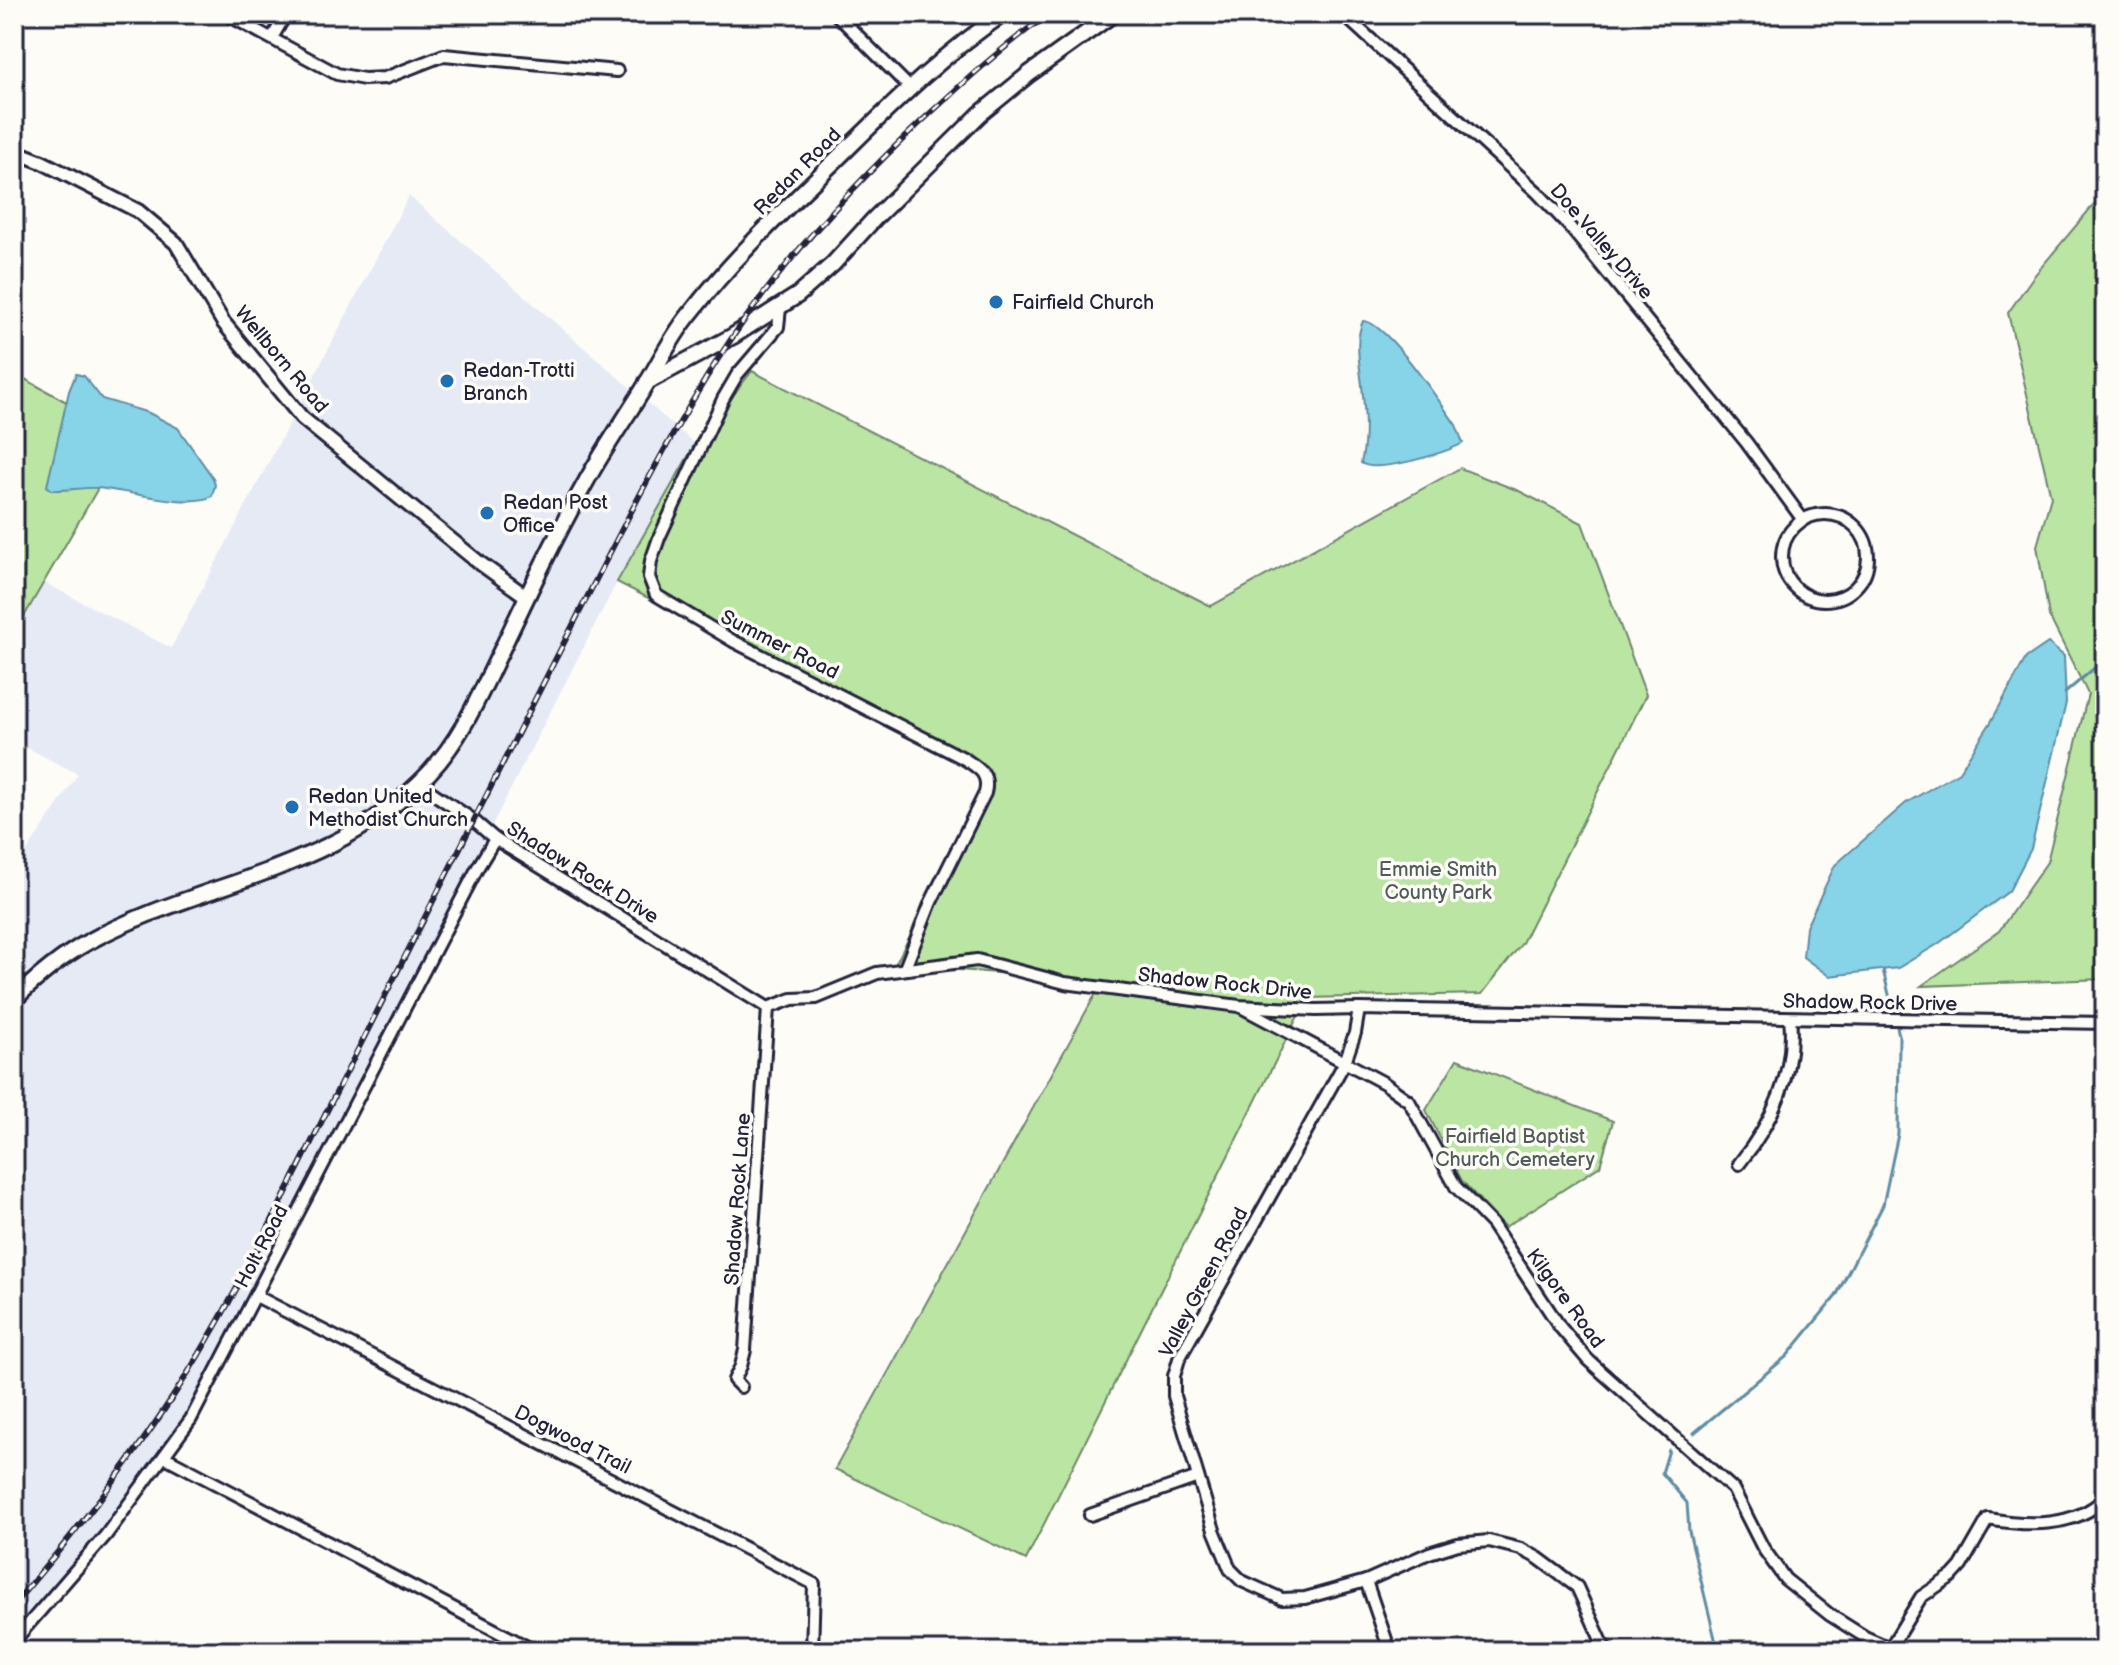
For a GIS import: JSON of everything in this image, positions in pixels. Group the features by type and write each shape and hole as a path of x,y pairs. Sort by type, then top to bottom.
{"main road":[{"name":"Redan Road","path":"14,1000 37,977 87,942 143,917 297,861 352,835 384,813 418,783 451,746 586,481 666,347 718,280 910,88 1003,14"},
{"path":"647,382 780,308 833,264 980,114 1029,74 1113,14"}],"street":[{"path":"226,14 337,74 364,79 385,78 444,55 617,71"},
{"path":"272,38 286,14"},
{"path":"836,14 910,88"},
{"name":"Doe Valley Drive","path":"1343,14 1537,192 1569,226 1747,443 1803,520"},
{"name":"Wellborn Road","path":"14,151 138,211 176,243 223,322 302,418 477,561 527,597"},
{"name":"Summer Road","path":"780,308 778,327 737,375 723,399 659,538 649,577 656,595 698,622 963,758 985,774 985,793 931,902 905,968"},
{"path":"1827,514 1841,517 1853,524 1862,535 1867,549 1863,577 1843,596 1830,600 1816,599 1802,594 1790,583 1782,555 1792,529 1803,520 1827,514"},
{"name":"Shadow Rock Drive","path":"418,783 473,820 495,839 768,1008 792,999 816,998 877,973 977,960 1065,983 1239,1006 1316,1010 2105,1023"},
{"name":"Holt Road","path":"14,1641 106,1535 191,1419 495,839"},
{"name":"Kilgore Road","path":"1239,1006 1397,1090 1409,1101 1456,1187 1492,1224 1560,1327 1588,1360 1733,1489 1763,1548 1785,1579 1830,1615 1865,1637 1894,1650"},
{"name":"Shadow Rock Lane","path":"741,1387 734,1380 745,1350 768,1008"},
{"name":"Valley Green Road","path":"1359,1009 1345,1062 1179,1359 1174,1376 1174,1396 1214,1530 1230,1569 1242,1581 1282,1599 1305,1598 1366,1581 1429,1553 1458,1544 1489,1541 1521,1549 1577,1587 1606,1651"},
{"path":"1739,1164 1754,1145 1774,1108 1787,1073 1793,1043 1790,1018"},
{"name":"Dogwood Trail","path":"256,1296 814,1584 812,1651"},
{"path":"165,1457 535,1651"},
{"path":"1090,1515 1198,1477"},
{"path":"1894,1650 1921,1597 1961,1566 1988,1519 2068,1521 2095,1508 2105,1498"},
{"path":"1366,1581 1390,1651"}],"shaded area":[{"path":"409,196 695,444 617,582 187,1419 76,1570 14,1641 14,871 78,774 14,741 14,634 43,582 171,648"}],"green space":[{"path":"2105,191 2105,979 1921,986 1999,931 2047,862 2088,694 2049,616 2037,546 2051,497 2008,313 2033,277"},
{"name":"Emmie Smith County Park","path":"752,371 1211,606 1460,468 1519,491 1582,523 1646,695 1522,943 1482,994 1307,998 1026,1560 835,1469 1100,986 1038,976 895,965 992,774 617,582 695,444"},
{"path":"14,373 128,436 14,634"},
{"name":"Fairfield Baptist Church Cemetery","path":"1457,1059 1613,1121 1600,1166 1505,1227 1462,1181 1426,1110"}],"water":[{"path":"1363,321 1385,334 1399,348 1456,425 1463,443 1428,457 1396,464 1369,466 1361,463 1365,425 1358,345"},
{"path":"76,374 84,376 102,399 149,413 178,428 213,478 212,496 189,501 97,488 52,490 47,486 69,391"},
{"path":"2048,643 2064,656 2066,703 2031,849 2009,891 1938,944 1898,968 1829,976 1803,957 1806,927 1835,865 1906,803 1959,772 2026,658"}],"waterway":[{"path":"2065,693 2105,659"},
{"path":"1694,1433 1787,1356 1836,1296 1883,1205 1898,1134 1899,1035 1883,970"},
{"path":"1669,1450 1662,1473 1687,1503 1689,1531 1718,1651"}],"railway":[{"path":"14,1604 135,1452 217,1324 612,548 718,359 763,294 867,174 969,78 1049,14"}],"place":[{"name":"Fairfield Church","path":"996,302"},
{"name":"Redan-Trotti Branch","path":"447,381"},
{"name":"Redan Post Office","path":"487,513"},
{"name":"Redan United Methodist Church","path":"292,807"}]}
